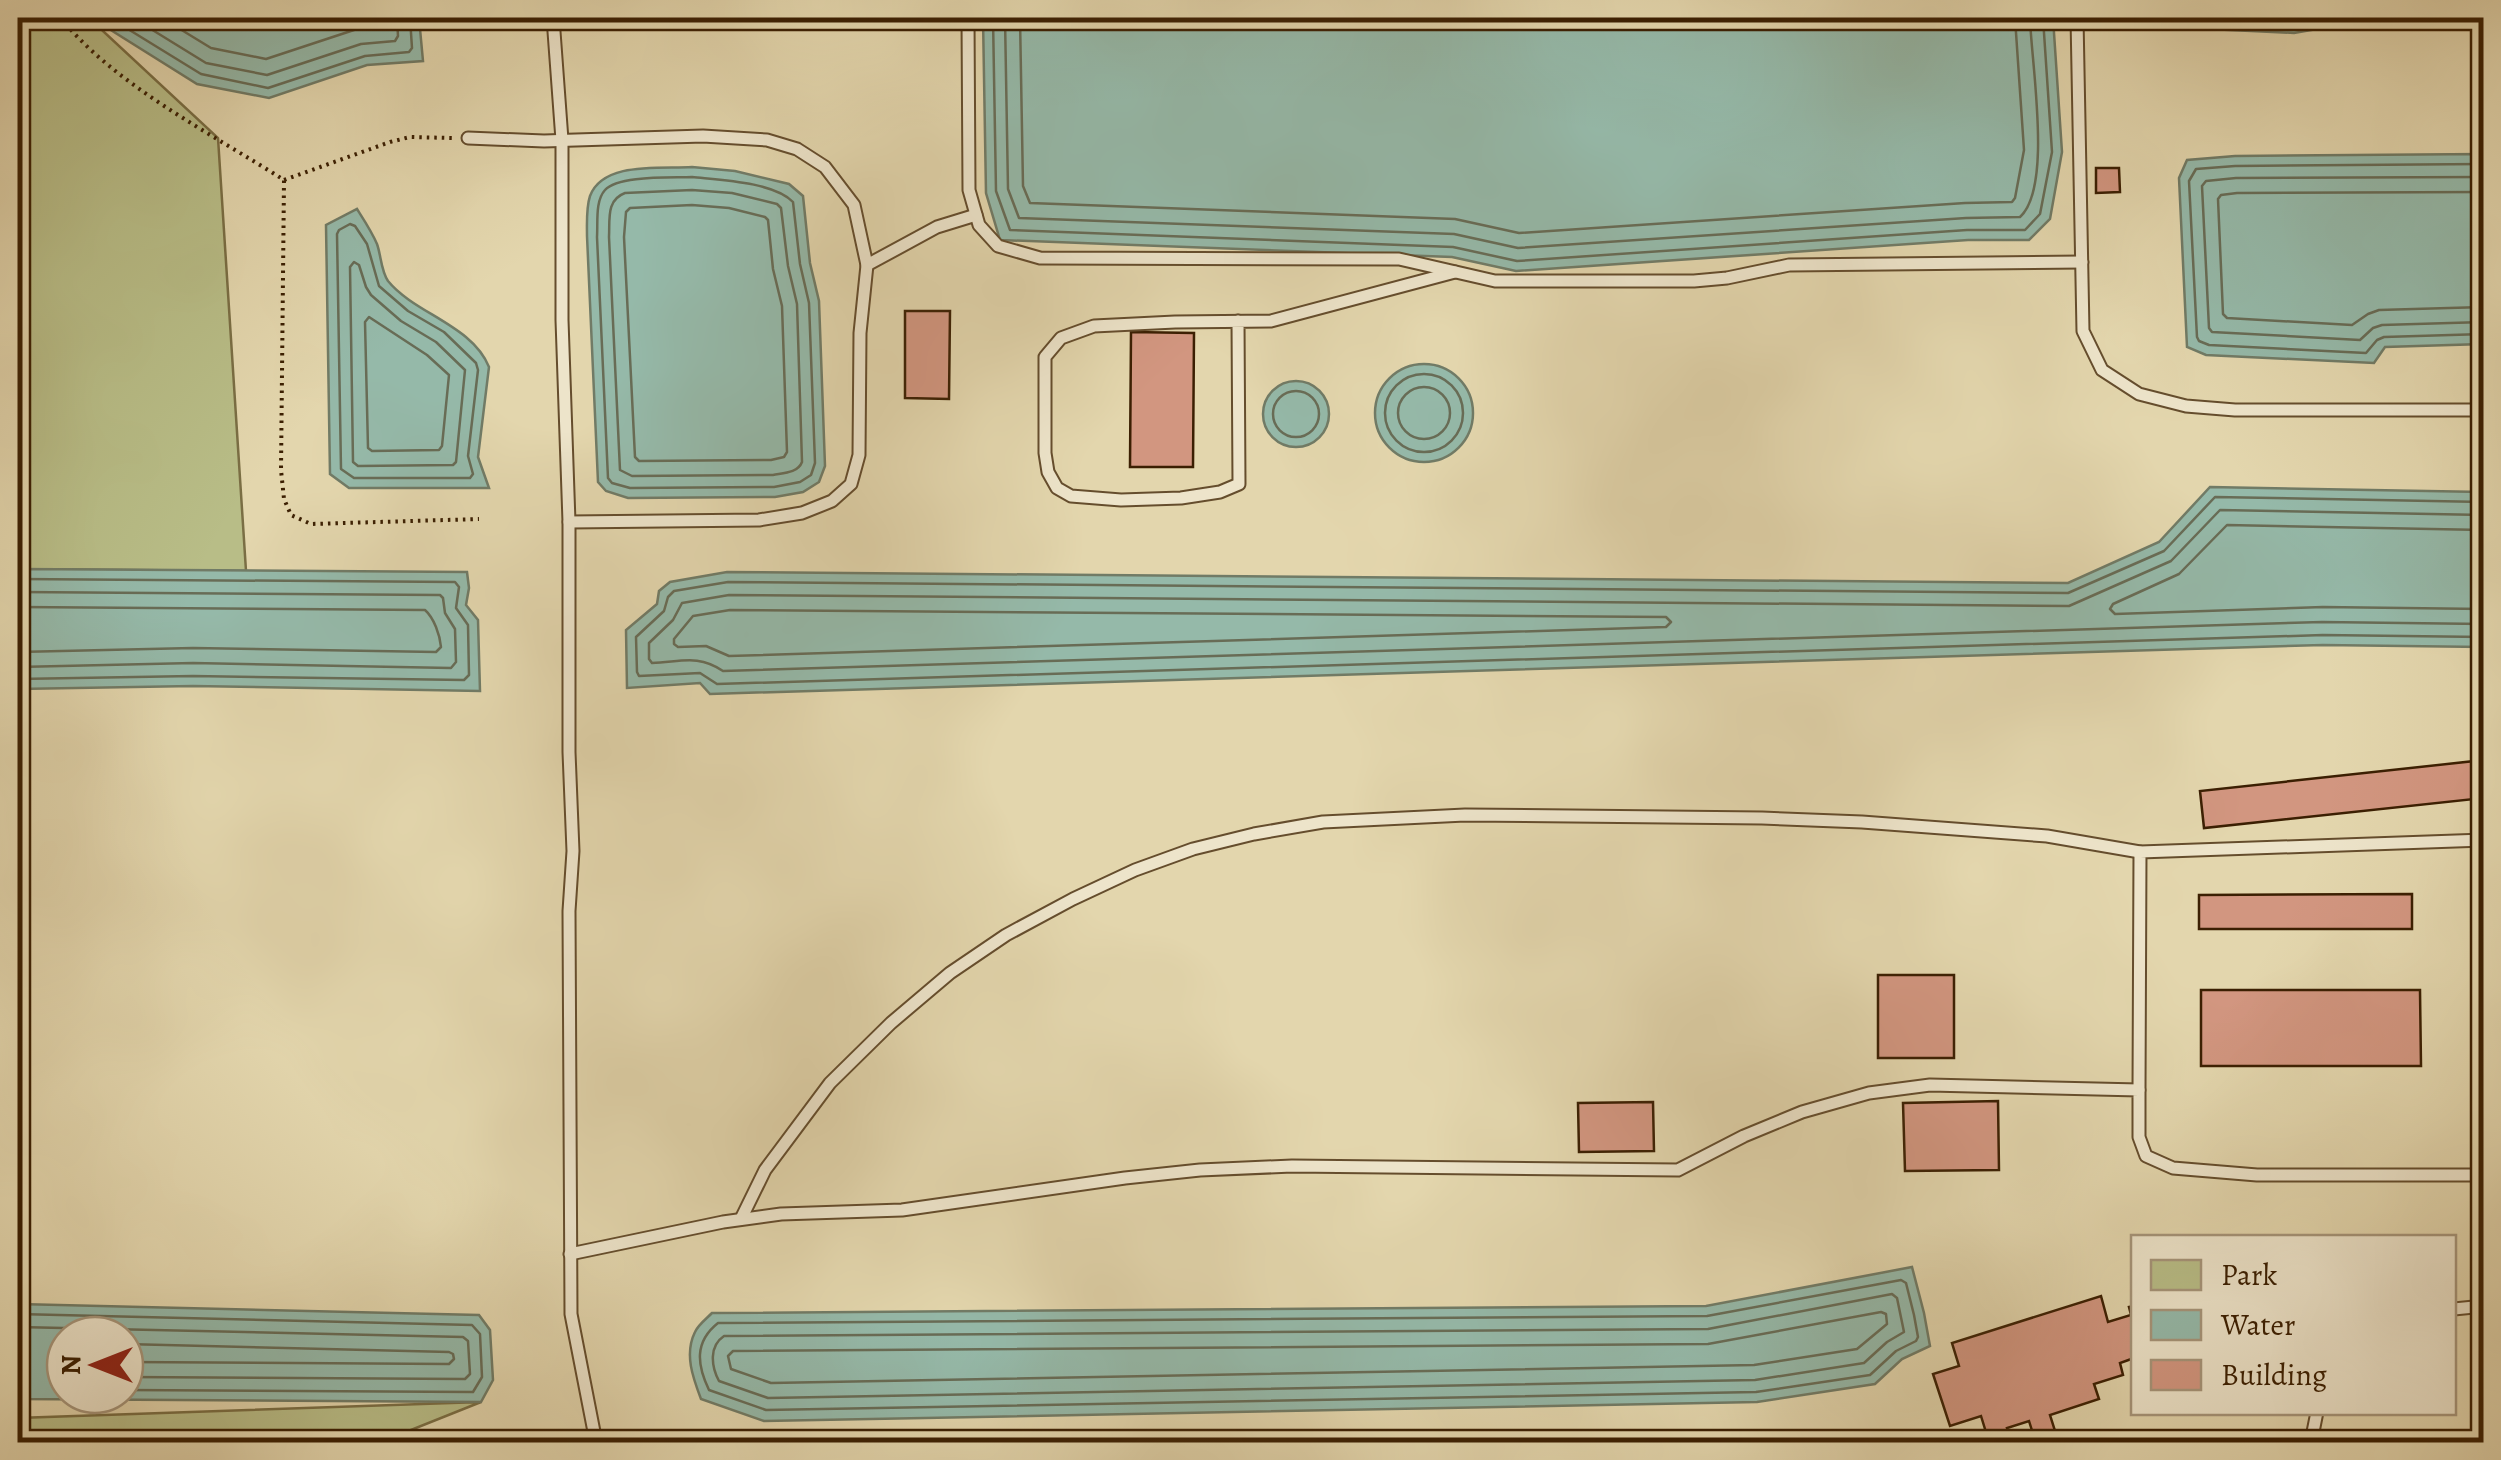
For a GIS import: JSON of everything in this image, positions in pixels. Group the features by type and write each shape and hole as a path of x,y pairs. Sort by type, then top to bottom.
{"lane":[{"path":"552,18 562,140 562,320 569,522 571,1314 596,1442"},
{"path":"968,18 969,190 976,215 979,225 998,246 1040,258 1398,260 1496,281 1694,282 1789,265 2082,262"},
{"path":"2077,18 2084,332 2102,370 2139,394 2186,406 2234,410 2484,410"},
{"path":"468,138 544,141 703,136 767,140 797,149 825,167 854,205 867,266 860,333 859,455 851,484 832,501 802,513 758,520 569,522"},
{"path":"867,266 937,228 976,215"},
{"path":"1238,322 1240,484 1220,492 1181,498 1121,500 1072,496 1057,488 1044,453 1045,358 1060,338 1094,326 1271,321 1457,272"},
{"path":"741,1219 764,1170 830,1083 950,972 1006,935 1135,870 1194,849 1254,834 1323,822 1465,815 1879,823 2048,836 2140,852 2484,840"},
{"path":"2140,852 2139,1137 2146,1156 2173,1168 2257,1175 2484,1175"},
{"path":"570,1254 741,1219 902,1210 1125,1178 1218,1170 1292,1166 1678,1170 1802,1112 1869,1093 1930,1084 2139,1090"},
{"path":"2456,1309 2484,1306"},
{"path":"2311,1442 2316,1415"}],"path":[{"path":"61,18 130,83 284,180"},
{"path":"284,180 410,137 468,138"},
{"path":"284,180 281,470 284,499 291,515 311,524 480,519"}],"green space":[{"path":"18,18 89,18 218,138 246,571 18,569"},
{"path":"481,1402 381,1442 18,1442 18,1418"}],"water":[{"path":"97,18 419,18 423,61 367,65 269,98 197,84"},
{"path":"983,18 2053,18 2062,152 2050,219 2029,240 1968,240 1516,271 1452,257 1000,240 986,193"},
{"path":"2103,18 2323,18 2323,28 2294,33 2103,24"},
{"path":"2483,154 2483,344 2385,347 2374,363 2206,355 2187,347 2179,178 2187,160 2235,156"},
{"path":"692,167 735,171 789,184 803,196 810,263 819,301 825,466 819,482 803,492 775,497 628,498 606,491 598,482 587,236 590,196 607,177 620,172"},
{"path":"357,209 377,244 388,281 470,340 489,367 478,457 489,488 349,488 330,474 326,225"},
{"path":"1424,364 1443,368 1459,378 1469,394 1473,413 1469,432 1459,448 1443,458 1424,462 1405,458 1389,448 1379,432 1375,413 1379,394 1389,378 1405,368"},
{"path":"1296,381 1319,391 1329,414 1319,437 1296,447 1273,437 1263,414 1273,391"},
{"path":"2210,487 2483,492 2483,647 2323,645 710,694 700,683 627,688 626,630 657,604 659,591 670,582 727,572 2068,583 2159,542"},
{"path":"18,569 467,572 466,605 478,620 480,691 193,686 18,689"},
{"path":"1912,1267 1930,1346 1902,1359 1875,1384 1757,1402 764,1421 701,1399 690,1357 695,1332 712,1313 1706,1306"},
{"path":"18,1304 479,1315 490,1330 493,1380 481,1402 145,1400 145,1315 45,1315 45,1399 18,1399"}],"building":[{"path":"2096,168 2119,168 2120,192 2096,193"},
{"path":"905,311 950,311 949,399 905,398"},
{"path":"1131,332 1194,333 1193,467 1130,467"},
{"path":"2484,760 2484,798 2204,828 2200,791"},
{"path":"2412,894 2412,929 2199,929 2199,895"},
{"path":"1878,975 1954,975 1954,1058 1878,1058"},
{"path":"2201,990 2420,990 2421,1066 2201,1066"},
{"path":"1998,1101 1999,1170 1905,1171 1903,1103"},
{"path":"1653,1102 1654,1151 1579,1152 1578,1103"},
{"path":"2101,1296 2108,1322 2131,1315 2131,1359 2120,1363 2123,1375 2094,1384 2099,1399 2050,1415 2055,1431 2034,1437 2029,1421 2007,1428 2012,1442 1989,1442 1981,1416 1950,1426 1933,1374 1959,1366 1952,1343"}]}
